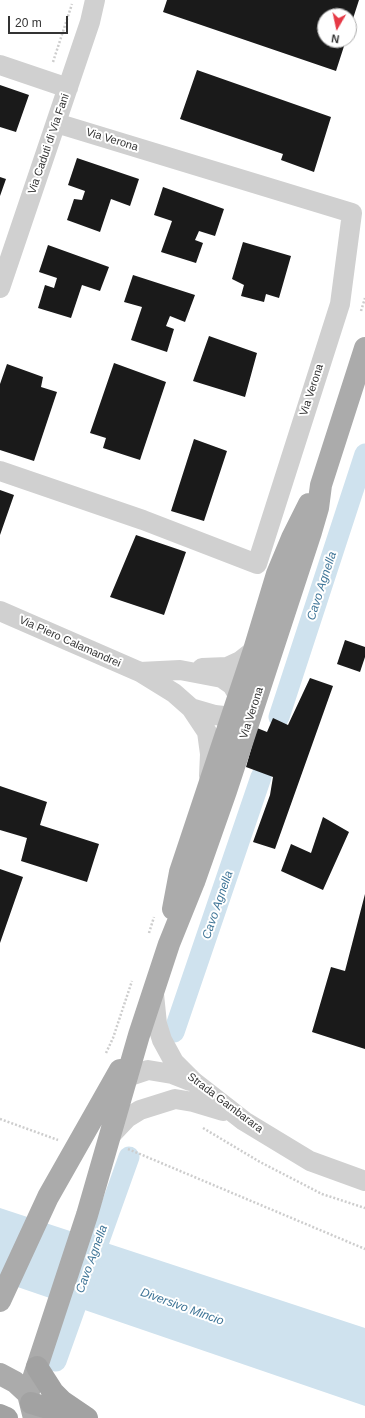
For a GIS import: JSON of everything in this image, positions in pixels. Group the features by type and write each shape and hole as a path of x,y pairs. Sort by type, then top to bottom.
{"highway":[{"path":"37,1367 53,1392 62,1401 88,1418"},
{"path":"31,1405 80,1418"},
{"path":"0,1415 7,1418"}],"main road":[{"name":"Via Verona","path":"140,1035 170,944 208,841 301,562 318,508 321,485 365,348"},
{"name":"Via Verona","path":"170,944 174,900 180,872 208,788 237,709 284,555 301,518 321,485"},
{"path":"31,1405 37,1367 87,1215 115,1142 127,1077 140,1035"},
{"path":"0,1301 48,1197 140,1035"},
{"path":"0,1374 15,1382 31,1405"}],"street":[{"name":"Via Caduti di Via Fani","path":"0,288 92,18 95,0"},
{"path":"0,65 68,88"},
{"name":"Via Verona","path":"0,471 142,520 258,564 340,304 358,215 56,123"},
{"name":"Via Verona","path":"208,841 209,824 214,801 239,727 237,709 245,708 280,604 290,581 301,562"},
{"name":"Via Piero Calamandrei","path":"0,611 140,672 174,693 191,708 207,732 210,754 208,788"},
{"name":"Via Piero Calamandrei","path":"140,672 227,667 240,661 254,650"},
{"name":"Via Piero Calamandrei","path":"180,670 222,678 232,685 237,709 215,715 191,708"},
{"name":"Strada Gambarara","path":"154,994 157,1024 162,1040 174,1062 194,1082 244,1121 310,1161 365,1181"},
{"path":"127,1077 148,1070 172,1074 194,1082"},
{"path":"115,1142 126,1118 140,1110 175,1099 212,1106 244,1121"}],"path":[{"path":"47,81 73,0"},
{"path":"0,1119 62,1141"},
{"path":"199,1126 260,1162 322,1194 365,1208"},
{"path":"115,1142 365,1249"}],"water":[{"name":"Diversivo Mincio","path":"0,1208 365,1328 365,1406 0,1281"}],"building":[{"path":"167,0 359,0 356,8 317,8 317,48 343,48 336,71 163,12"},
{"path":"197,70 331,117 314,172 281,160 283,154 180,119"},
{"path":"0,85 29,95 16,132 0,127"},
{"path":"77,158 139,179 130,206 111,199 100,232 67,220 74,199 82,200 85,191 68,185"},
{"path":"0,177 6,179 0,196"},
{"path":"163,187 224,209 215,236 199,231 195,240 203,243 196,263 161,252 172,221 154,215"},
{"path":"243,242 291,256 279,298 266,294 264,302 241,296 244,285 232,279"},
{"path":"48,245 109,267 100,291 82,285 71,318 38,308 45,285 54,288 57,278 39,272"},
{"path":"133,275 195,295 185,322 170,316 166,326 174,329 167,352 131,340 142,307 124,302"},
{"path":"209,336 257,353 245,397 193,381"},
{"path":"114,363 166,382 140,460 103,448 106,438 90,433"},
{"path":"7,364 43,377 41,387 57,392 34,461 0,450 0,384"},
{"path":"194,439 227,451 204,521 171,511"},
{"path":"0,490 14,495 0,535"},
{"path":"136,535 186,552 164,615 110,597"},
{"path":"345,640 365,647 365,657 360,672 337,664"},
{"path":"310,678 333,686 275,849 253,842 270,795 273,777 246,767 257,728 267,732 273,718 288,725"},
{"path":"0,786 47,802 40,825 99,844 87,882 21,861 27,838 0,830"},
{"path":"323,817 349,832 323,890 281,871 291,844 311,853"},
{"path":"0,869 23,877 0,943"},
{"path":"365,894 365,1049 312,1032 331,967 345,971"}],"waterway":[{"name":"Cavo Agnella","path":"279,717 365,454"},
{"name":"Cavo Agnella","path":"174,1032 261,777"},
{"name":"Cavo Agnella","path":"56,1361 129,1157"}]}
